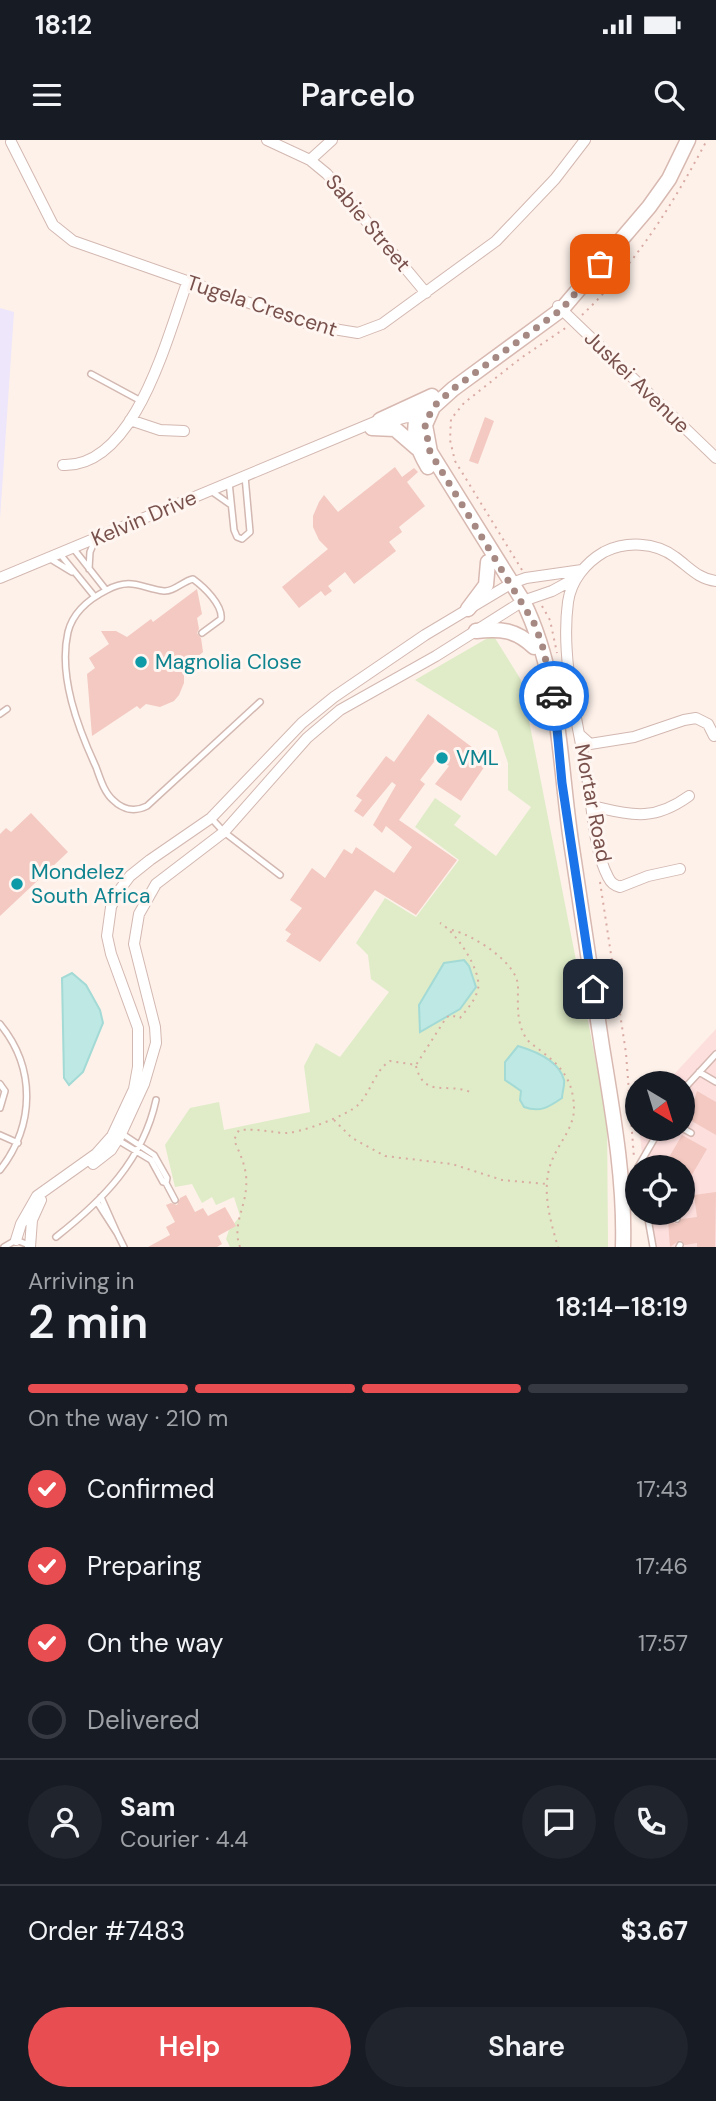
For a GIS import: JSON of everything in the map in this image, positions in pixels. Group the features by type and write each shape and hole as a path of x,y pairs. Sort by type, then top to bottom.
{"main road":[{"path":"423,416 453,389 560,307 588,278 663,188 688,140"},
{"path":"376,424 432,396 560,307"},
{"path":"418,449 415,433 432,396"},
{"path":"423,416 425,439 430,452 542,644 551,680 562,783 614,1119 623,1204 623,1247"},
{"path":"376,424 395,429 418,449 488,562 508,585"},
{"path":"468,609 486,585 488,562"},
{"path":"519,603 534,647 562,783"},
{"path":"476,631 510,630 523,636 534,647"}],"street":[{"name":"Sabie Street","path":"267,140 310,160 327,173 426,293"},
{"path":"310,160 332,140"},
{"name":"Tugela Crescent","path":"13,141 52,225 62,234 85,247 187,283 315,326 348,333 367,331 382,324 513,224 555,179 586,140"},
{"path":"0,147 13,141"},
{"path":"63,465 77,465 100,454 130,419 152,381 187,283"},
{"name":"Juskei Avenue","path":"560,307 716,458"},
{"name":"Kelvin Drive","path":"0,578 229,482 401,414 423,416"},
{"path":"130,419 160,430 184,431"},
{"path":"31,1247 32,1220 45,1195 98,1160 117,1135 144,1084 156,1043 155,1027 134,944 139,914 156,884 224,832 306,738 361,695 476,631 519,603 552,591 579,574 598,556 614,548 643,545 665,551 702,578 716,581"},
{"path":"16,1240 21,1224 42,1190 96,1154 117,1135 134,1089 139,1049 135,1019 109,945 107,923 111,907 130,876 211,818 302,723 334,697 508,585 526,578 579,574"},
{"name":"Mortar Road","path":"579,574 568,601 566,626 580,735 606,872 613,884 622,887 648,876 680,869"},
{"path":"580,735 590,744 634,737 696,718 708,724 714,736"},
{"path":"592,806 637,816 671,808 689,796"}],"lane":[{"path":"91,374 141,401"},
{"path":"229,482 234,533 238,538 245,538 250,532 245,476"},
{"path":"210,490 231,505"},
{"path":"89,569 90,552 96,538"},
{"path":"74,548 106,590"},
{"path":"60,554 95,597"},
{"path":"49,558 75,573"},
{"path":"202,634 221,619 222,612 212,597 193,579 165,591 130,583 106,590 81,608 73,620 68,632 66,664 82,736 107,792 121,807 138,810 147,806 260,702"},
{"path":"0,714 7,709"},
{"path":"211,818 224,832 280,875"},
{"path":"0,1024 19,1052 26,1076 27,1104 18,1143 0,1170"},
{"path":"695,1077 716,1054"},
{"path":"699,1072 716,1082"},
{"path":"0,1084 5,1091 0,1108"},
{"path":"56,1237 99,1199 139,1149 151,1125 156,1100"},
{"path":"0,1135 18,1143"},
{"path":"117,1135 154,1155 175,1200"},
{"path":"99,1199 124,1247"},
{"path":"650,1225 653,1247"},
{"path":"4,1247 16,1240 31,1247"}],"path":[{"path":"440,923 467,933 512,971 516,979 516,1002 526,1038 554,1060 568,1078 573,1100 572,1122 551,1161 548,1184 548,1214 558,1247"},
{"path":"451,929 469,957 479,982 478,990 460,1018 450,1015 438,1028 416,1065 420,1079 426,1085 470,1092"},
{"path":"240,1247 236,1237 246,1178 244,1163 234,1140 239,1130 261,1128 282,1133 292,1132 333,1118 359,1104 387,1063 395,1061 416,1065"},
{"path":"333,1118 352,1138 385,1156 452,1164 502,1180 548,1184"}],"shaded area":[{"path":"0,308 14,312 0,519"},
{"path":"716,1029 716,1247 655,1247 652,1225 695,1225 695,1155 642,1155 641,1141 695,1141 695,1071 677,1071"}],"green space":[{"path":"493,635 521,680 607,1118 608,1247 230,1247 226,1239 229,1230 240,1216 234,1197 216,1205 212,1197 202,1203 192,1184 175,1187 165,1145 190,1108 219,1102 224,1130 310,1112 304,1066 316,1043 340,1057 389,992 371,979 368,955 356,943 385,898 416,917 459,860 415,827 435,798 461,816 454,825 496,856 531,807 508,790 508,763 497,731 415,680"}],"water":[{"path":"464,960 469,966 476,987 460,1009 420,1032 419,1005 444,963"},
{"path":"72,973 86,985 100,1010 103,1023 83,1072 69,1085 64,1078 62,978"},
{"path":"518,1046 539,1054 557,1067 564,1080 562,1098 544,1108 524,1107 520,1100 521,1091 505,1080 505,1062"}],"building":[{"path":"485,417 494,421 478,464 469,461"},
{"path":"395,467 402,477 414,468 418,472 407,482 425,506 399,527 402,532 389,542 396,551 354,584 345,572 328,586 332,591 325,596 321,591 299,608 282,587 328,549 319,540 313,527 313,516 319,502 324,495 338,512"},
{"name":"Magnolia Close","path":"197,589 202,614 197,618 197,633 201,638 203,652 186,666 189,670 184,674 179,695 174,701 160,707 146,704 140,709 137,706 92,736 87,674 95,668 89,658 109,644 101,631 116,631 127,637 151,619 153,622"},
{"path":"428,714 489,760 461,801 435,784 449,766 437,758 420,780 425,784 399,820 457,860 416,915 375,890 320,962 286,941 291,934 285,930 302,908 290,900 312,868 325,878 344,849 352,854 356,847 394,873 412,847 386,826 382,833 373,825 396,785 392,782 363,817 354,811 362,800 356,796 386,756 394,762"},
{"name":"Mondelez South Africa","path":"31,813 68,852 0,916 0,834 6,828 11,832"},
{"path":"697,1091 716,1102 716,1135 695,1123"},
{"path":"678,1141 693,1141 707,1149 695,1170 695,1155 670,1155"},
{"path":"716,1192 715,1247 697,1247 697,1243 685,1245 680,1240 670,1247 668,1225 695,1225 695,1195"},
{"path":"186,1195 195,1212 203,1208 208,1216 225,1207 236,1226 218,1236 222,1244 217,1247 148,1247 170,1235 166,1227 175,1222 166,1205 177,1205 180,1198"}],"way so far":[{"path":"554,696 542,644 534,623 430,452 425,439 425,425 433,407 453,389 562,309 600,264"}],"place":[{"name":"Magnolia Close","path":"141,662"},
{"name":"VML","path":"442,758"},
{"name":"Mondelez South Africa","path":"17,884"}],"route":[{"path":"554,696 562,783 593,989"}]}
